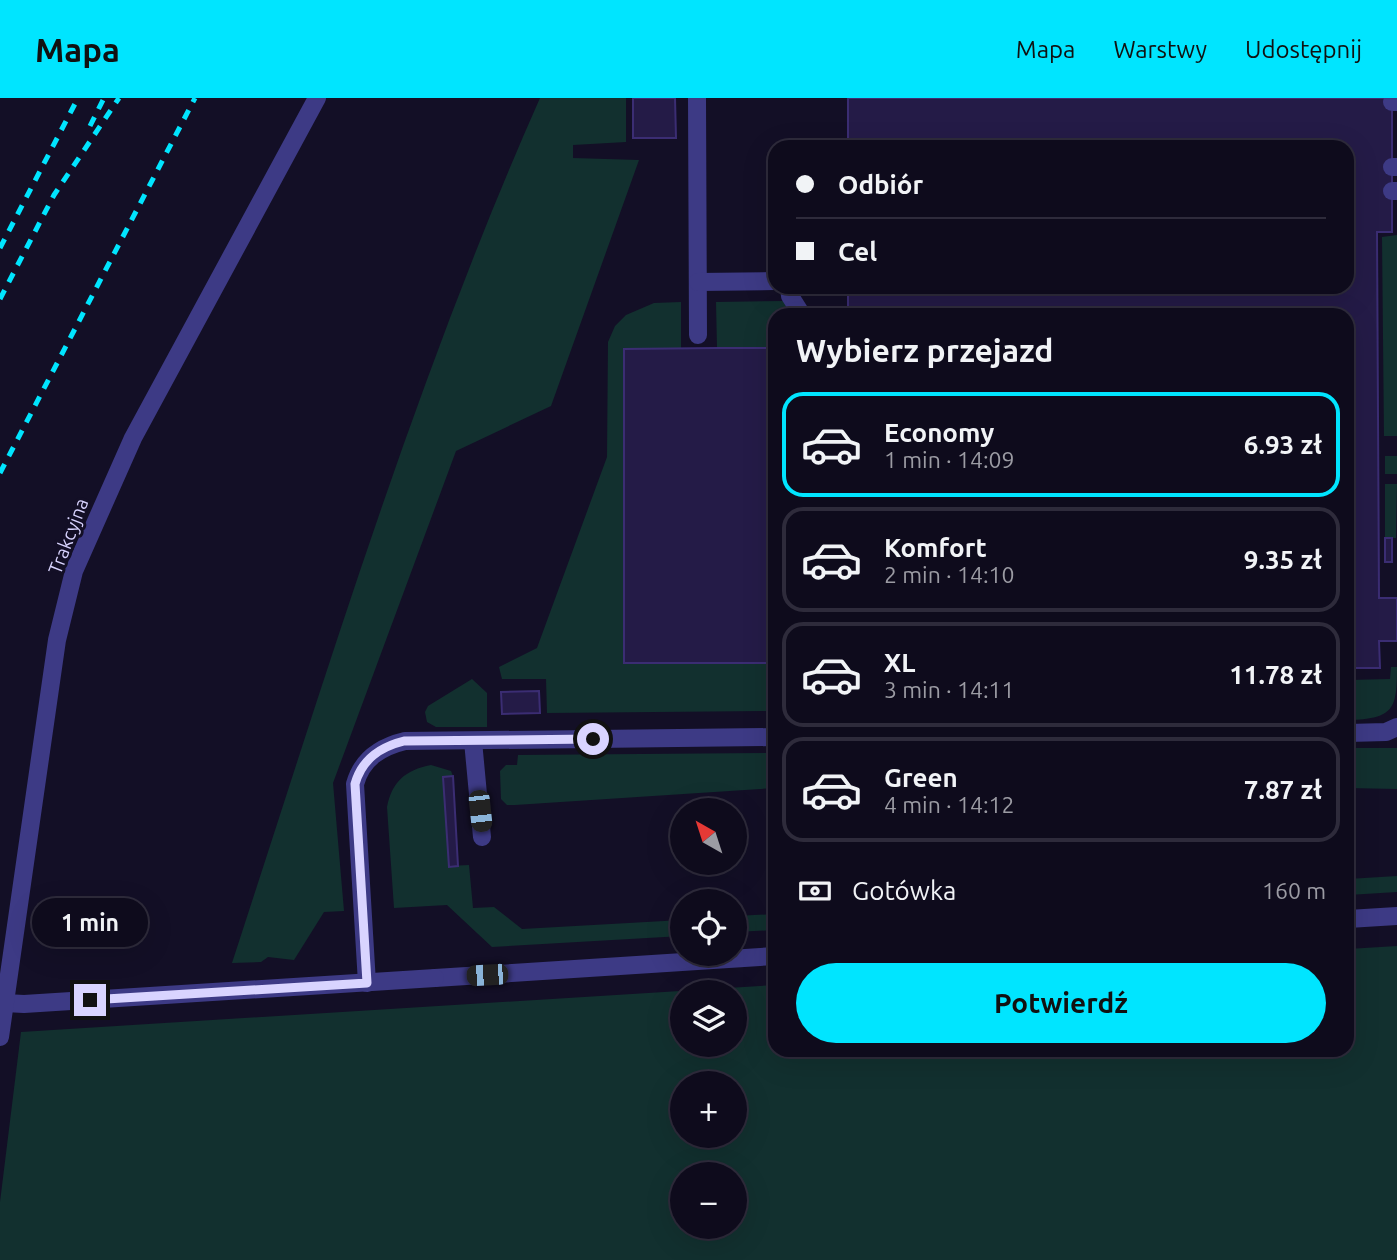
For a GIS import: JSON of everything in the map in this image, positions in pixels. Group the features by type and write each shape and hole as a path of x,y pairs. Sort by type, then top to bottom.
{"street":[{"name":"Trakcyjna","path":"0,1037 57,640 74,571 133,438 317,98"},
{"path":"697,98 698,335"},
{"path":"698,282 768,281"},
{"path":"1354,733 1386,732 1397,727"},
{"path":"367,983 355,784 359,771 375,753 391,744 404,741 768,737"},
{"path":"473,741 482,837"},
{"path":"1354,919 1397,916"},
{"path":"5,1003 24,1004 768,956"}],"green space":[{"path":"540,98 626,98 626,142 573,145 573,158 639,160 551,406 456,451 333,783 344,911 324,912 294,960 268,957 261,962 232,963 413,418 495,204"},
{"path":"1397,235 1397,436 1384,436 1382,237"},
{"path":"784,301 787,308 768,308 768,348 717,348 716,302"},
{"path":"681,302 681,348 624,349 624,662 768,663 768,711 547,713 546,679 502,679 499,667 537,648 607,457 608,342 615,326 626,315 654,303"},
{"path":"1385,456 1397,456 1397,474 1385,474"},
{"path":"1385,484 1397,484 1396,538 1385,538"},
{"path":"1391,667 1397,667 1396,693 1390,709 1375,717 1354,720 1354,680 1390,679"},
{"path":"472,679 487,693 487,727 436,727 427,722 425,712 428,706"},
{"path":"1354,748 1397,748 1397,789 1354,788"},
{"path":"768,753 768,788 507,805 501,799 500,771 506,765 517,765 518,755"},
{"path":"431,765 451,771 453,776 443,777 449,866 469,865 473,908 494,907 522,929 670,921 670,937 492,947 447,905 394,908 387,807 396,784 414,770"},
{"path":"1397,876 1397,892 1354,895 1354,879"},
{"path":"768,914 768,930 747,931 747,915"},
{"path":"1397,946 1397,1260 0,1260 0,1202 21,1032 670,992 670,1057 747,1057 747,987 768,985 768,1057 1354,1057 1354,949"}],"building":[{"path":"633,98 675,98 676,138 633,138"},
{"path":"848,98 1392,98 1392,232 1377,232 1379,598 1397,598 1397,641 1379,641 1380,668 1354,668 1354,308 848,308 848,294 1354,294 1354,140 848,140"},
{"path":"768,348 768,663 624,663 624,349"},
{"path":"1385,538 1392,538 1392,562 1385,562"},
{"path":"539,691 540,713 502,714 501,692"},
{"path":"453,776 458,866 449,867 443,777"}],"railway":[{"path":"0,248 78,98"},
{"path":"90,126 104,98"},
{"path":"0,299 54,195 119,98"},
{"path":"0,473 195,98"}],"route":[{"path":"90,1000 367,983 355,784 364,762 391,744 404,741 593,739"}]}
